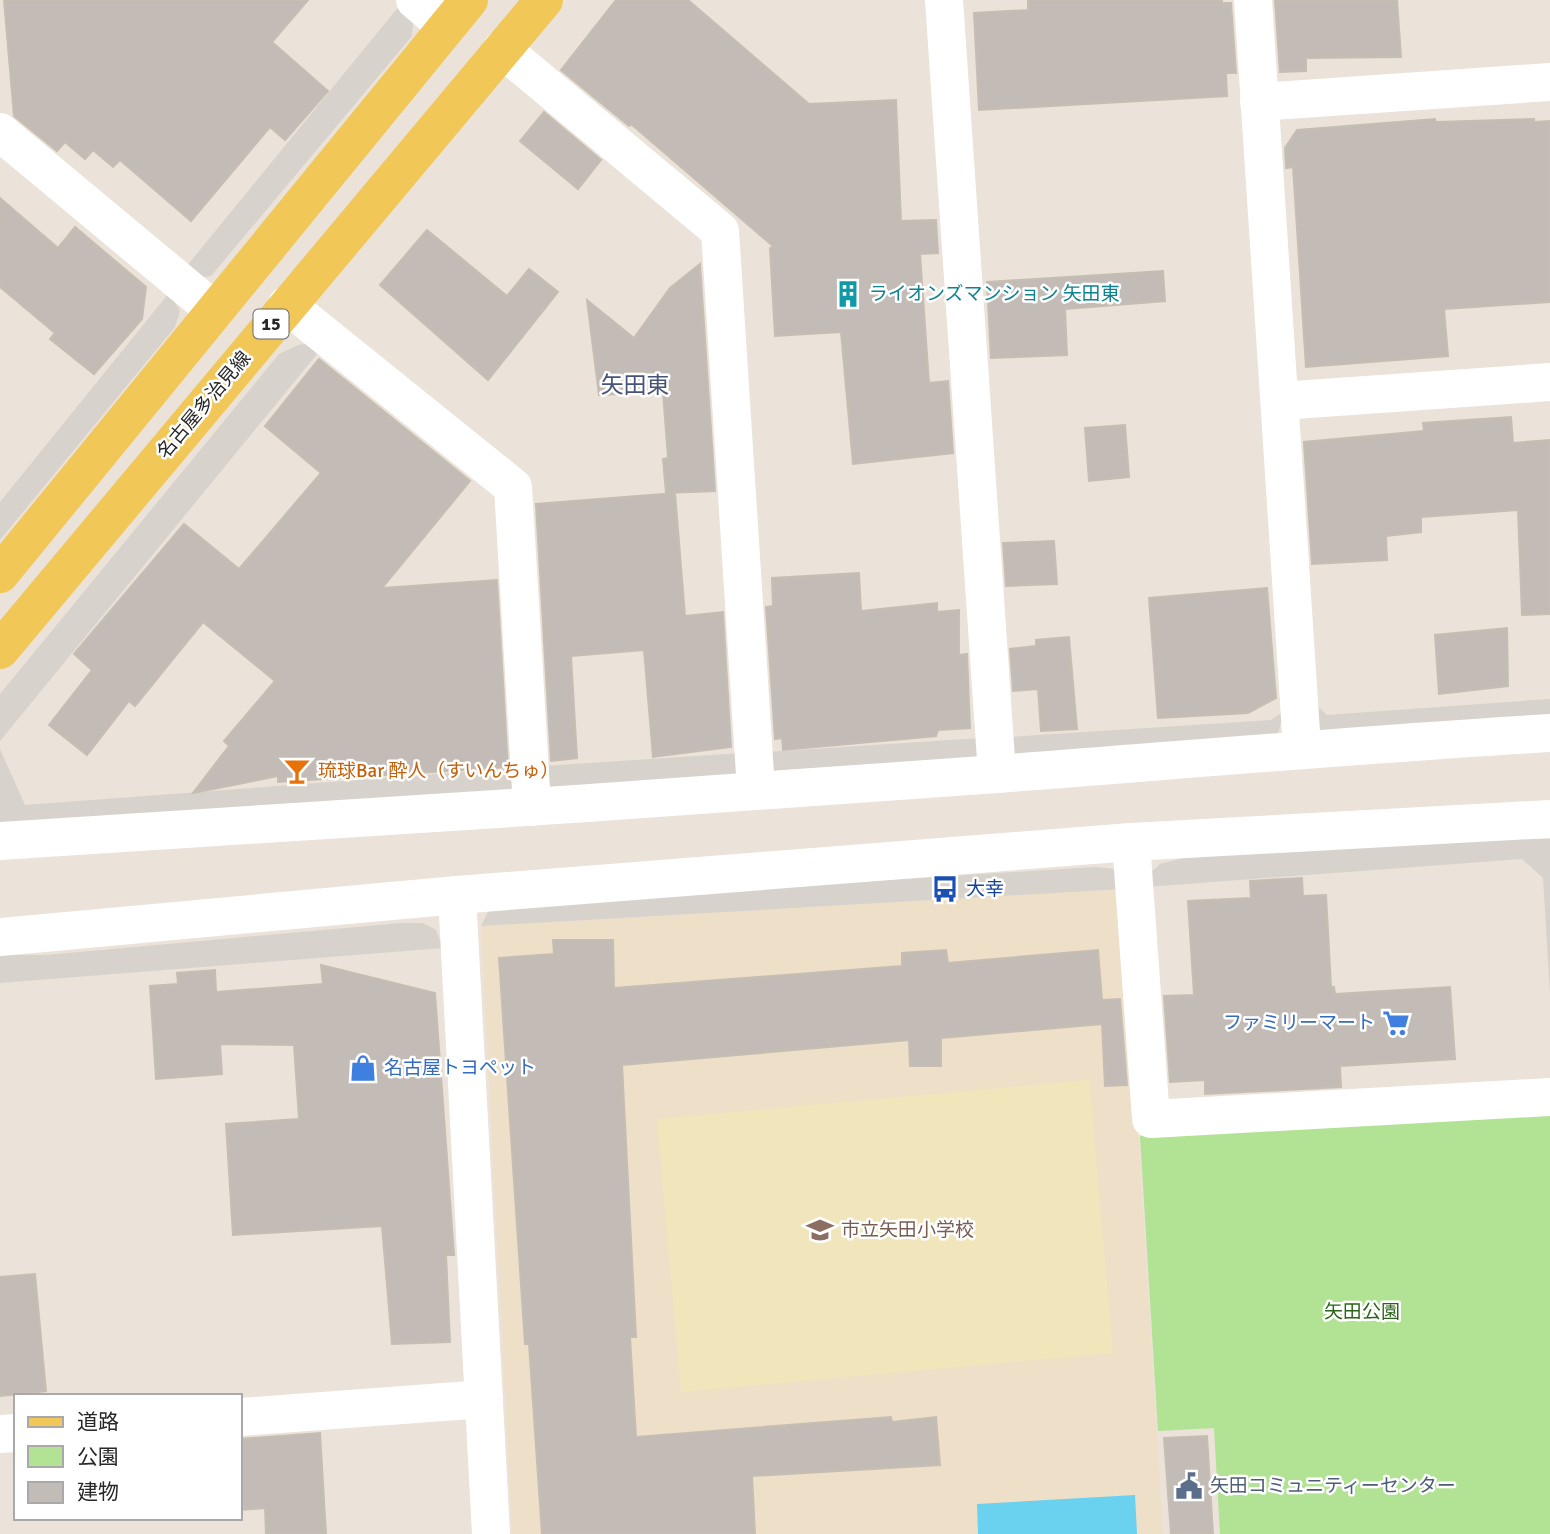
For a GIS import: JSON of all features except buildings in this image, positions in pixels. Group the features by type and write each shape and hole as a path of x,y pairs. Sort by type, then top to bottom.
{"main road":[{"name":"名古屋多治見線","path":"0,650 544,0"},
{"name":"15","path":"0,575 458,14"}],"street":[{"path":"415,0 458,14"},
{"path":"944,0 997,774"},
{"path":"1253,0 1303,748"},
{"path":"502,49 720,231 756,790"},
{"path":"1259,102 1550,82"},
{"path":"0,132 215,311"},
{"path":"287,305 513,487 532,807"},
{"path":"1280,401 1550,382"},
{"path":"0,841 532,807 997,774 1303,748 1550,733"},
{"path":"0,937 457,895 1131,842 1550,819"},
{"path":"1131,842 1151,1119 1550,1097"},
{"path":"457,895 491,1534"},
{"path":"242,1417 484,1399"}],"shaded area":[{"path":"400,5 413,24 412,36 211,276 202,277 186,267"},
{"path":"169,293 180,311 175,327 0,540 0,502"},
{"path":"312,343 322,348 0,741 0,694 279,354 298,345"},
{"path":"1550,699 1550,724 1320,732 1315,704 1327,715"},
{"path":"1284,711 1278,734 1013,757 1009,737 1271,720"},
{"path":"981,738 979,757 772,771 767,752"},
{"path":"0,749 25,805 518,768 515,785 509,791 0,828"},
{"path":"742,753 742,769 734,777 549,789 544,766"},
{"path":"1550,839 1550,994 1543,878 1522,859 1146,887 1148,875 1160,864 1183,858"},
{"path":"1095,867 1114,869 1123,889 481,926 489,910 508,904"},
{"name":"市立矢田小学校","path":"1123,889 1163,1534 512,1534 481,926"},
{"path":"423,923 436,930 443,948 0,983 0,955 46,955"}],"green space":[{"name":"矢田公園","path":"1550,1112 1550,1534 1220,1534 1214,1428 1158,1431 1140,1136"}],"sand":[{"path":"1089,1080 1113,1353 681,1392 657,1119"}],"water":[{"path":"1135,1495 1137,1534 978,1534 977,1504"}],"place":[{"name":"ライオンズマンション 矢田東","path":"848,294"},
{"name":"琉球Bar 酔人（すいんちゅ）","path":"297,771"},
{"name":"大幸","path":"945,889"},
{"name":"ファミリーマート","path":"1396,1023"},
{"name":"名古屋トヨペット","path":"363,1068"},
{"name":"市立矢田小学校","path":"820,1230"},
{"name":"矢田コミュニティーセンター","path":"1189,1486"}],"district":[{"name":"矢田東","path":"635,385"}]}
